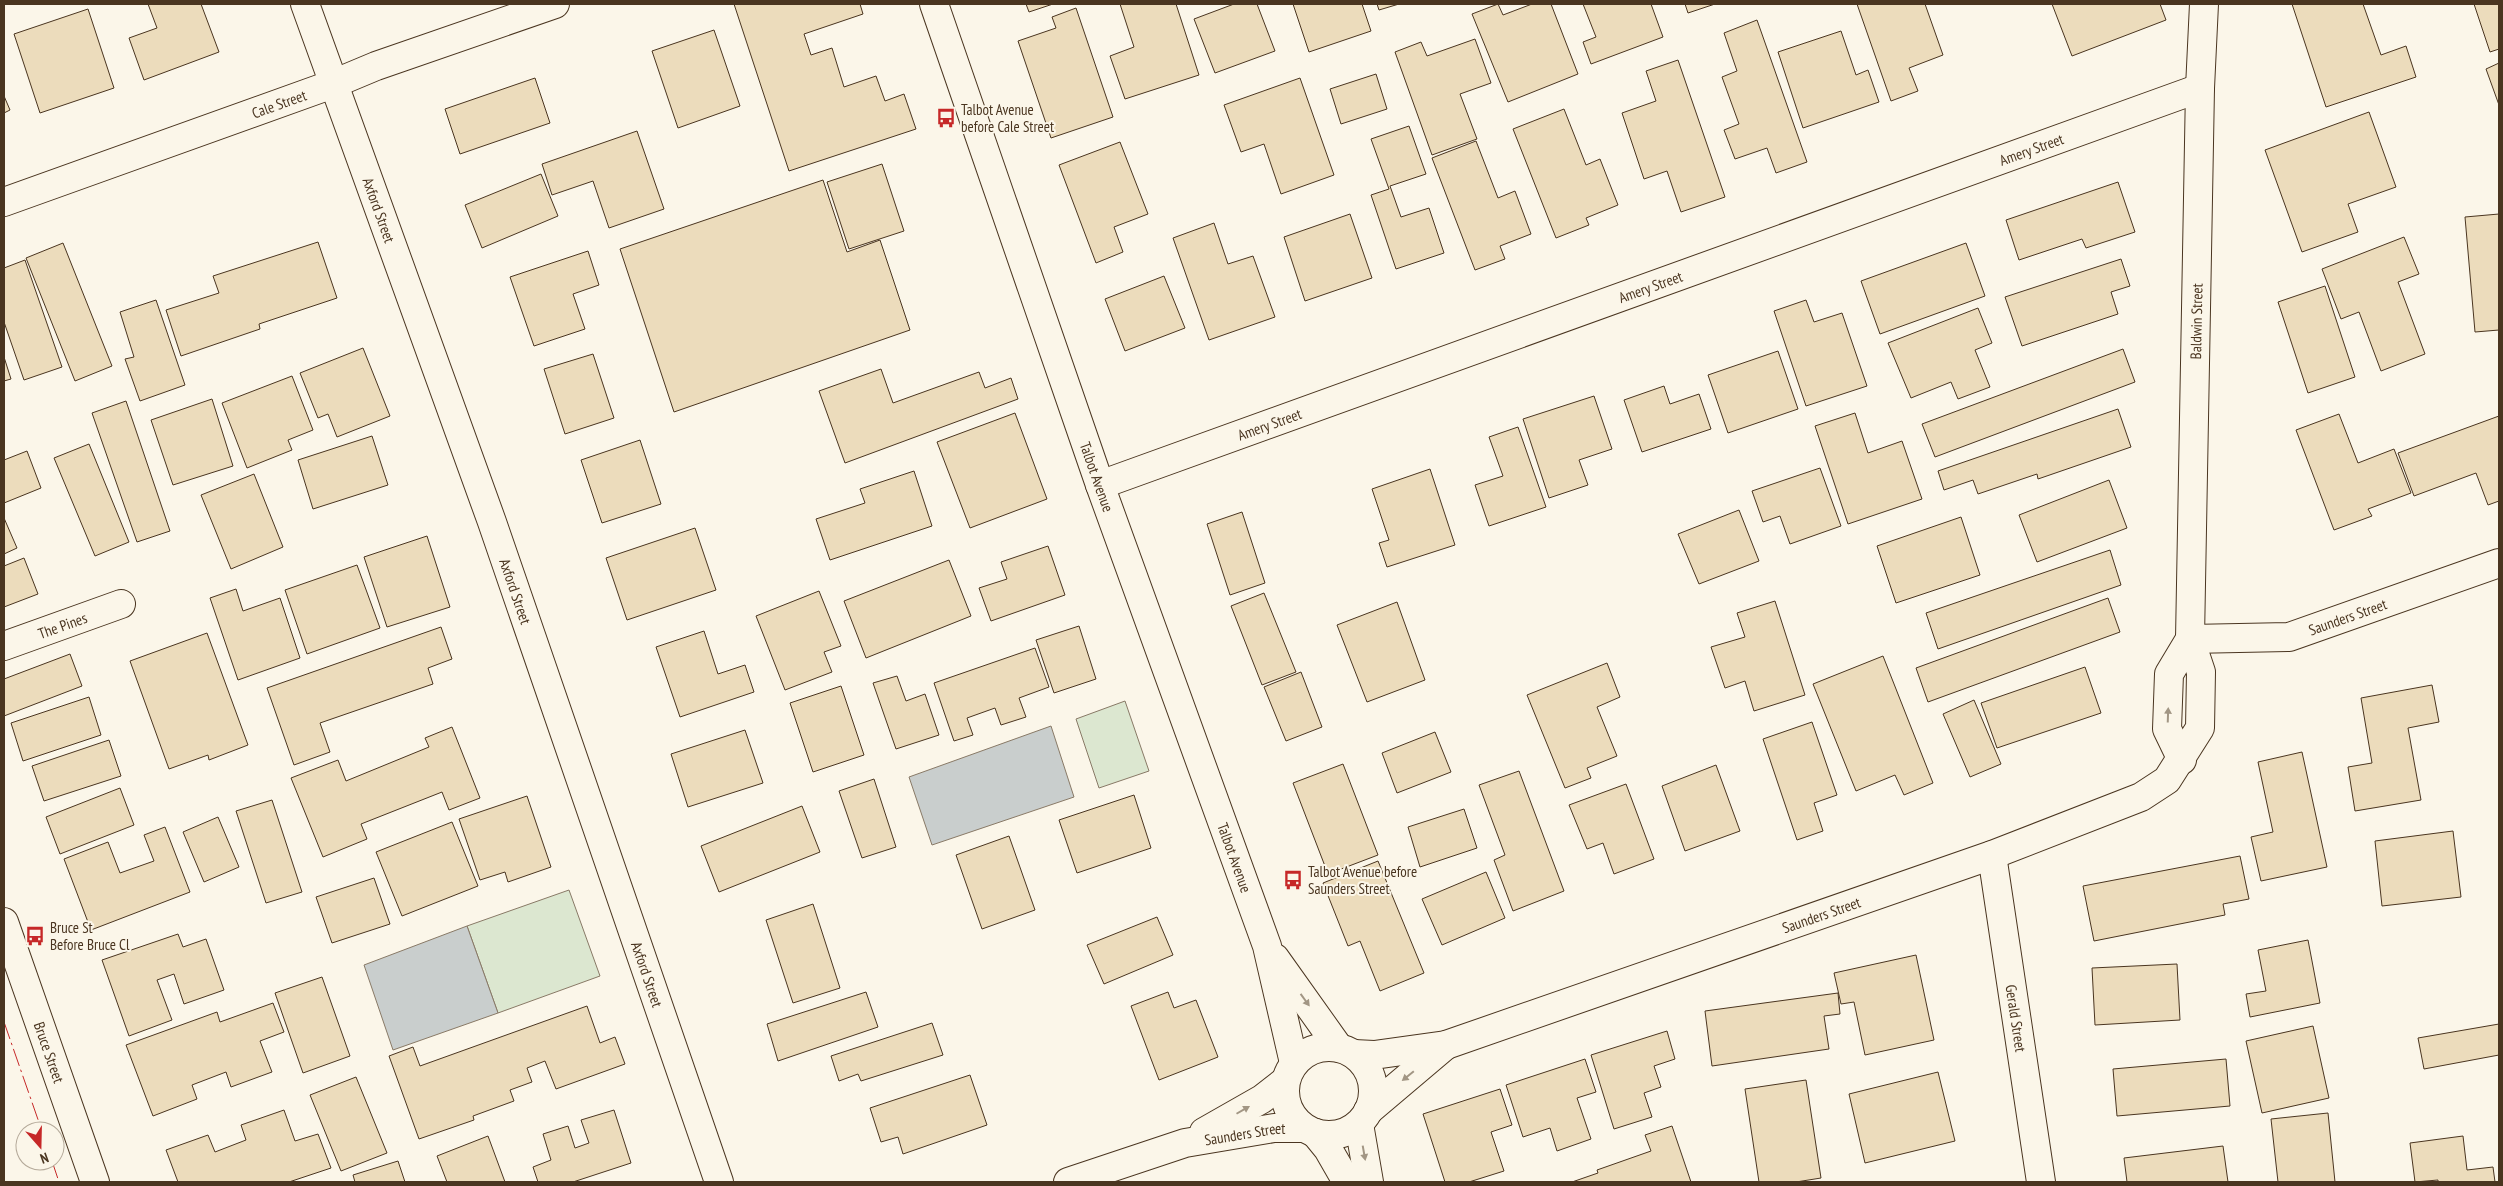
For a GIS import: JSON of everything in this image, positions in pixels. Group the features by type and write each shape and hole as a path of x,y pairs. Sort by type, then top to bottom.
{"street":[{"name":"Axford Street","path":"304,4 492,522 719,1182"},
{"name":"Cale Street","path":"4,202 333,84 376,66 555,4"},
{"name":"Talbot Avenue","path":"934,4 1100,485 1267,946 1290,1072"},
{"name":"Baldwin Street","path":"2190,639 2200,88 2204,4"},
{"name":"Amery Street","path":"1100,485 2200,88"},
{"name":"Saunders Street","path":"1346,1051 1374,1055 1446,1045 1992,855 2141,797 2168,780 2200,728 2201,672 2190,639 2289,637 2499,563"},
{"name":"The Pines","path":"4,646 121,604"},
{"name":"Gerald Street","path":"1992,855 2040,1182"},
{"name":"Bruce Street","path":"4,922 95,1182"},
{"name":"Talbot Avenue","path":"1267,946 1346,1051"},
{"name":"Saunders Street","path":"1363,1118 1446,1045"},
{"path":"1310,1131 1338,1134 1349,1130 1363,1118 1372,1099 1373,1086 1363,1063 1346,1051 1324,1047 1312,1050 1290,1072 1286,1102 1290,1113 1328,1149 1347,1182"},
{"name":"Saunders Street","path":"1186,1142 1262,1099 1290,1072"},
{"path":"1363,1118 1369,1182"},
{"name":"Saunders Street","path":"1068,1182 1186,1142 1269,1129 1310,1131"}],"green space":[{"path":"1125,701 1149,771 1099,788 1076,719"},
{"path":"569,890 600,976 498,1013 467,926"}],"shaded area":[{"path":"1051,726 1074,797 932,845 909,777"},
{"path":"467,926 498,1013 393,1050 364,965"}],"building":[{"path":"148,4 201,4 219,52 144,80 129,38 157,28"},
{"path":"734,4 860,4 863,14 804,34 811,55 832,48 844,87 876,76 885,101 904,94 916,129 789,171"},
{"path":"1026,4 1053,4 1029,12"},
{"path":"1120,4 1176,4 1199,75 1125,99 1110,56 1134,47"},
{"path":"1234,4 1257,4 1275,51 1215,73 1194,19"},
{"path":"1293,4 1362,4 1371,31 1309,52"},
{"path":"1377,4 1399,4 1379,10"},
{"path":"1498,4 1503,15 1532,4 1551,4 1578,74 1508,102 1472,14"},
{"path":"1583,4 1651,4 1663,37 1591,64 1583,42 1596,37"},
{"path":"1685,4 1715,4 1688,13"},
{"path":"1857,4 1925,4 1943,55 1909,68 1918,91 1891,101"},
{"path":"2052,4 2160,4 2166,20 2072,56"},
{"path":"2292,4 2363,4 2381,55 2406,46 2416,77 2326,107"},
{"path":"2474,4 2499,4 2499,49 2490,52"},
{"path":"1076,8 1113,117 1051,138 1018,41 1056,28 1052,17"},
{"path":"88,9 114,88 40,113 14,34"},
{"path":"1757,20 1807,162 1776,173 1767,148 1735,159 1724,130 1739,124 1722,77 1737,71 1724,33"},
{"path":"714,30 740,106 678,128 652,51"},
{"path":"1841,31 1856,75 1868,70 1879,102 1803,128 1778,52"},
{"path":"1475,39 1491,83 1460,94 1477,139 1432,155 1395,52 1421,42 1427,56"},
{"path":"1678,60 1725,197 1681,212 1667,171 1644,179 1622,113 1656,101 1646,71"},
{"path":"2499,63 2499,105 2486,69"},
{"path":"1376,74 1387,109 1341,124 1330,89"},
{"path":"535,78 550,123 460,154 445,109"},
{"path":"1300,78 1334,175 1281,194 1264,144 1241,152 1224,105"},
{"path":"4,96 10,110 4,113"},
{"path":"1564,109 1586,165 1600,159 1618,205 1586,218 1589,225 1556,238 1513,129"},
{"path":"2369,112 2396,187 2348,204 2358,232 2302,252 2265,150"},
{"path":"1409,126 1426,174 1390,186 1401,217 1429,208 1444,253 1396,269 1371,195 1389,189 1371,139"},
{"path":"637,131 664,209 609,228 593,181 552,195 542,164"},
{"path":"1476,141 1498,198 1515,191 1531,234 1500,246 1505,259 1475,270 1432,158"},
{"path":"1120,142 1148,214 1114,227 1123,252 1096,263 1059,165"},
{"path":"882,164 904,231 849,249 827,182"},
{"path":"541,174 558,216 482,248 465,205"},
{"path":"823,180 847,252 880,240 910,330 674,412 620,249"},
{"path":"2118,182 2135,232 2086,248 2082,239 2019,260 2006,220"},
{"path":"1350,214 1372,278 1305,301 1284,237"},
{"path":"2499,214 2499,330 2475,332 2465,217"},
{"path":"1214,223 1228,264 1253,256 1275,317 1209,340 1173,238"},
{"path":"2404,237 2419,274 2398,282 2425,354 2381,371 2359,312 2341,319 2322,269"},
{"path":"318,242 337,298 259,324 260,329 181,356 166,310 219,293 213,276"},
{"path":"63,243 112,366 75,381 26,258"},
{"path":"1966,243 1985,296 1880,334 1861,281"},
{"path":"588,251 599,285 573,294 585,329 534,346 510,277"},
{"path":"2121,259 2130,286 2111,292 2118,314 2022,346 2005,297"},
{"path":"25,260 62,367 24,380 4,322 4,268"},
{"path":"1164,276 1185,328 1125,351 1105,299"},
{"path":"2325,286 2355,377 2308,393 2278,302"},
{"path":"156,300 185,385 140,401 125,359 134,357 120,312"},
{"path":"1806,300 1814,322 1842,313 1867,386 1806,406 1774,311"},
{"path":"1978,308 1992,343 1975,350 1990,387 1958,399 1951,382 1911,398 1888,343"},
{"path":"363,348 390,416 337,437 328,414 318,418 300,373"},
{"path":"2123,349 2135,382 1935,457 1922,424"},
{"path":"1778,351 1798,409 1728,433 1708,375"},
{"path":"593,354 614,418 565,434 544,369"},
{"path":"4,357 11,379 4,381"},
{"path":"881,369 893,403 979,372 985,388 1011,378 1018,399 845,463 819,391"},
{"path":"292,376 313,430 288,440 292,450 247,468 222,403"},
{"path":"1664,386 1670,404 1699,394 1711,429 1642,452 1624,400"},
{"path":"1594,396 1612,449 1579,460 1588,485 1549,498 1523,419"},
{"path":"212,399 233,466 173,485 151,420"},
{"path":"126,401 170,531 137,542 92,413"},
{"path":"2118,409 2131,447 2038,479 2037,474 1978,494 1973,480 1944,490 1938,471"},
{"path":"1015,413 1047,499 970,528 937,442"},
{"path":"1855,413 1868,453 1902,441 1922,499 1848,524 1815,426"},
{"path":"2339,414 2358,463 2394,449 2411,493 2368,509 2372,516 2334,530 2296,430"},
{"path":"2499,416 2499,501 2488,505 2476,473 2414,496 2398,453"},
{"path":"1518,427 1546,507 1489,526 1475,485 1503,476 1489,437"},
{"path":"372,436 388,485 313,509 298,460"},
{"path":"640,440 661,504 602,523 581,460"},
{"path":"89,444 129,542 95,556 54,458"},
{"path":"27,451 41,488 4,503 4,460"},
{"path":"1820,468 1841,526 1790,544 1780,516 1763,522 1752,491"},
{"path":"1430,469 1455,545 1387,567 1379,543 1389,540 1372,489"},
{"path":"914,471 932,526 830,560 816,519 865,503 860,489"},
{"path":"254,474 283,547 231,569 201,495"},
{"path":"2109,480 2127,528 2037,562 2019,515"},
{"path":"1739,510 1759,561 1699,584 1678,534"},
{"path":"1242,512 1265,583 1230,595 1207,524"},
{"path":"1961,517 1980,575 1896,603 1877,546"},
{"path":"4,518 17,548 4,554"},
{"path":"695,528 716,590 627,620 606,558"},
{"path":"427,536 450,607 387,627 364,557"},
{"path":"1048,546 1065,595 991,621 979,588 1007,579 1001,562"},
{"path":"2110,550 2121,585 1938,649 1926,613"},
{"path":"24,558 38,594 4,607 4,566"},
{"path":"949,560 971,616 866,658 844,601"},
{"path":"357,565 380,628 307,654 285,590"},
{"path":"236,589 243,611 280,598 300,658 238,680 210,598"},
{"path":"819,591 841,646 824,652 832,672 785,690 756,616"},
{"path":"1264,593 1296,672 1262,685 1231,606"},
{"path":"2108,598 2120,632 1928,702 1916,668"},
{"path":"1775,601 1805,695 1754,711 1745,681 1725,688 1711,647 1745,637 1737,613"},
{"path":"1397,602 1425,680 1367,702 1337,625"},
{"path":"1079,626 1096,679 1054,693 1036,640"},
{"path":"441,627 452,659 428,668 433,684 320,723 330,752 294,765 267,688"},
{"path":"704,631 718,674 745,665 754,692 680,717 656,647"},
{"path":"207,633 248,745 209,760 208,755 169,769 130,661"},
{"path":"1035,648 1049,687 1019,698 1026,717 1001,725 995,708 967,718 973,735 954,741 934,683"},
{"path":"70,654 82,686 4,716 4,679"},
{"path":"1883,656 1933,783 1904,795 1895,775 1856,791 1813,684"},
{"path":"1607,663 1620,697 1597,707 1617,756 1587,768 1591,778 1565,788 1527,695"},
{"path":"2085,667 2101,713 1997,748 1981,703"},
{"path":"1301,672 1322,727 1286,741 1264,687"},
{"path":"897,676 906,701 925,694 939,735 896,749 873,683"},
{"path":"2432,685 2439,722 2408,728 2421,800 2355,811 2348,767 2372,763 2361,698"},
{"path":"841,686 864,755 813,772 790,703"},
{"path":"89,697 101,735 23,761 11,723"},
{"path":"1974,700 2001,764 1970,777 1943,714"},
{"path":"1812,722 1837,795 1814,803 1823,831 1797,840 1763,739"},
{"path":"452,727 480,798 449,810 442,792 361,824 367,839 323,857 291,778 338,760 346,781 429,747 425,738"},
{"path":"745,730 763,783 688,807 671,754"},
{"path":"1435,732 1451,772 1397,793 1382,753"},
{"path":"109,740 121,776 44,801 32,766"},
{"path":"2302,752 2327,867 2261,881 2251,837 2273,832 2258,762"},
{"path":"1343,764 1378,855 1328,874 1293,783"},
{"path":"1716,765 1740,831 1685,851 1662,786"},
{"path":"1519,771 1564,891 1513,911 1494,860 1505,855 1479,785"},
{"path":"874,779 896,847 862,858 839,791"},
{"path":"1626,784 1654,859 1614,874 1603,843 1587,849 1569,805"},
{"path":"120,788 134,825 60,854 46,817"},
{"path":"1134,795 1151,848 1077,873 1059,820"},
{"path":"527,796 551,867 508,882 505,872 480,880 459,819"},
{"path":"272,800 302,892 266,903 236,811"},
{"path":"802,806 820,852 719,892 701,846"},
{"path":"1464,809 1477,848 1420,867 1408,827"},
{"path":"218,817 239,867 204,882 183,832"},
{"path":"452,822 478,886 402,916 376,852"},
{"path":"165,827 190,892 91,930 64,859 108,842 120,873 154,861 144,835"},
{"path":"2453,831 2461,897 2382,906 2375,841"},
{"path":"1009,836 1035,910 982,929 956,855"},
{"path":"2240,856 2249,899 2223,904 2225,915 2094,941 2083,886"},
{"path":"1378,861 1424,973 1380,991 1360,941 1348,946 1323,883"},
{"path":"1486,872 1505,918 1442,945 1422,899"},
{"path":"374,878 390,924 332,943 316,897"},
{"path":"813,904 840,988 793,1003 766,920"},
{"path":"1157,917 1173,955 1104,984 1087,945"},
{"path":"178,934 183,947 206,939 224,990 184,1004 174,974 157,980 172,1020 129,1036 102,960"},
{"path":"2308,940 2320,1003 2250,1017 2246,994 2266,991 2258,950"},
{"path":"1916,955 1934,1040 1865,1055 1854,1002 1841,1004 1834,973"},
{"path":"2177,964 2180,1020 2095,1025 2092,968"},
{"path":"322,977 350,1056 303,1073 275,993"},
{"path":"866,992 878,1027 778,1061 767,1024"},
{"path":"1168,992 1174,1008 1196,1000 1218,1057 1159,1080 1131,1006"},
{"path":"1838,993 1840,1014 1824,1016 1829,1049 1712,1066 1705,1011"},
{"path":"273,1003 284,1032 260,1041 272,1072 231,1087 226,1072 192,1085 197,1099 153,1116 126,1045 217,1012 220,1022"},
{"path":"587,1006 600,1043 615,1037 625,1064 556,1089 545,1061 527,1068 532,1082 510,1090 514,1101 473,1116 474,1120 419,1139 389,1056 413,1047 420,1066"},
{"path":"932,1023 943,1055 861,1081 858,1074 839,1081 831,1056"},
{"path":"2499,1024 2499,1055 2424,1069 2418,1038"},
{"path":"2313,1026 2329,1098 2262,1113 2246,1041"},
{"path":"1667,1031 1675,1059 1654,1066 1661,1087 1644,1093 1652,1117 1614,1129 1591,1055"},
{"path":"1585,1059 1596,1092 1577,1098 1591,1139 1557,1151 1550,1128 1523,1137 1506,1085"},
{"path":"2226,1059 2230,1106 2117,1116 2113,1069"},
{"path":"1938,1072 1955,1141 1865,1163 1849,1094"},
{"path":"970,1075 987,1125 903,1154 898,1137 881,1142 870,1108"},
{"path":"356,1077 387,1153 341,1171 310,1095"},
{"path":"1806,1080 1821,1178 1796,1182 1759,1182 1745,1089"},
{"path":"1500,1089 1512,1125 1491,1132 1504,1171 1469,1182 1445,1182 1423,1114"},
{"path":"284,1110 295,1141 318,1134 331,1168 289,1182 178,1182 166,1150 208,1135 215,1152 246,1140 241,1125"},
{"path":"614,1110 631,1163 573,1182 538,1182 533,1167 551,1160 543,1134 568,1126 575,1148 589,1143 581,1120"},
{"path":"2328,1113 2335,1182 2278,1182 2271,1119"},
{"path":"1672,1126 1691,1182 1572,1182 1598,1173 1597,1170 1651,1151 1645,1135"},
{"path":"488,1136 505,1182 447,1182 437,1156"},
{"path":"2463,1136 2467,1170 2493,1167 2495,1182 2438,1182 2438,1180 2415,1182 2410,1143"},
{"path":"2223,1146 2228,1182 2127,1182 2124,1158"},
{"path":"398,1161 405,1182 355,1182 353,1175"}],"power":[{"path":"4,1022 39,1121"},
{"path":"55,1171 59,1182"}],"place":[{"name":"Talbot Avenue before Cale Street","path":"946,118"},
{"name":"Talbot Avenue before Saunders Street","path":"1293,880"},
{"name":"Bruce St Before Bruce Cl","path":"35,936"}]}
